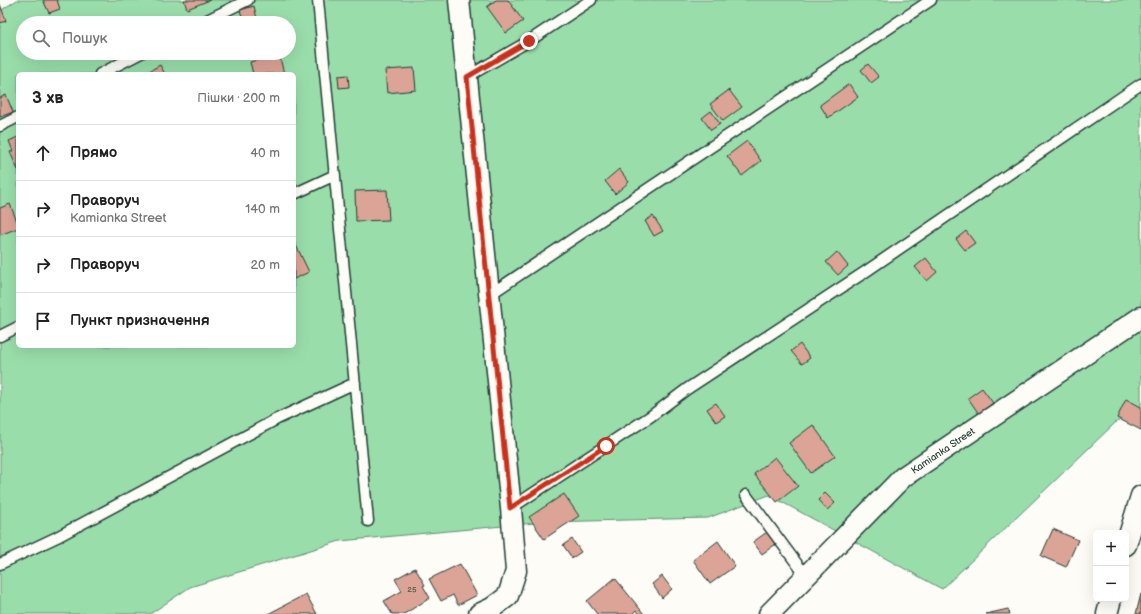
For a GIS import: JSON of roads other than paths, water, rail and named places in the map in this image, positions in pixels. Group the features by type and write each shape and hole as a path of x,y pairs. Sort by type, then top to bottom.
{"street":[{"path":"459,0 516,571 508,596 492,608 479,614"},
{"name":"Kamianka Street","path":"769,614 903,477 1141,317"},
{"path":"1129,538 1138,518 1141,496"},
{"path":"1107,614 1110,602"}],"lane":[{"path":"215,16 248,0"},
{"path":"318,0 368,520"},
{"path":"467,77 529,41 591,0"},
{"path":"489,294 931,0"},
{"path":"104,72 127,60"},
{"path":"510,508 872,268 1141,84"},
{"path":"0,126 16,118"},
{"path":"296,193 335,175"},
{"path":"0,336 16,328"},
{"path":"0,564 57,537 277,419 355,383"},
{"path":"746,495 806,576"}]}
